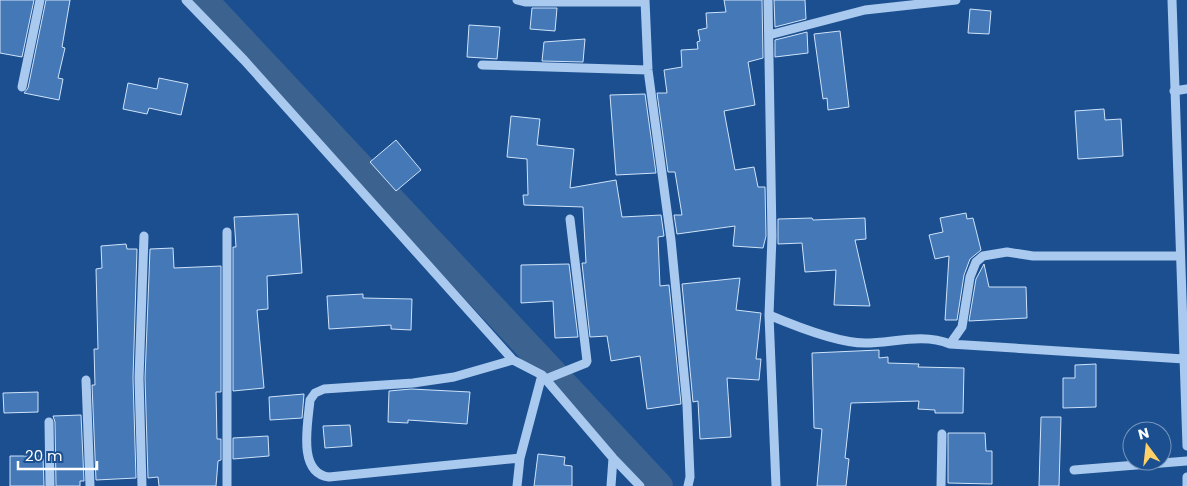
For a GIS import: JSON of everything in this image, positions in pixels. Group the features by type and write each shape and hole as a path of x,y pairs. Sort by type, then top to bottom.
{"street":[{"path":"22,87 40,0"},
{"path":"186,0 244,60 514,360 544,377 613,458 640,486"},
{"path":"517,0 525,2 645,1 648,70 671,240 687,405 689,482"},
{"path":"768,0 772,236 768,315 776,486"},
{"path":"770,35 865,10 956,0"},
{"path":"1172,0 1179,256 1187,446"},
{"path":"482,66 648,70"},
{"path":"1174,91 1187,88"},
{"path":"544,377 582,365 587,361 570,219"},
{"path":"227,232 228,486"},
{"path":"142,486 139,378 144,236"},
{"path":"950,344 962,327 970,277 976,262 983,256 1007,252 1033,256 1179,256"},
{"path":"768,315 807,331 863,343 918,338 950,344 1184,359"},
{"path":"514,360 454,377 413,383 334,388 315,393 310,400 308,460 313,470 320,476 329,476 520,458"},
{"path":"518,486 520,458 544,377"},
{"path":"86,380 90,486"},
{"path":"49,422 50,486"},
{"path":"941,486 942,434"},
{"path":"611,486 613,458"},
{"path":"1074,470 1187,461"},
{"path":"1187,477 1187,486"}],"building":[{"path":"0,0 34,0 22,57 0,53"},
{"path":"46,0 70,0 62,47 65,48 58,78 63,79 59,100 24,93 28,88"},
{"path":"724,0 762,0 763,58 748,62 755,105 724,111 735,170 754,167 758,187 765,187 766,236 763,248 733,246 735,226 677,234 674,215 682,215 675,172 668,172 657,93 667,93 664,70 682,67 681,50 698,49 697,42 700,41 698,30 707,28 706,13 726,12"},
{"path":"774,0 805,0 806,19 775,27"},
{"path":"532,8 557,8 555,31 530,29"},
{"path":"970,9 991,11 989,34 968,33"},
{"path":"469,25 500,27 497,59 467,57"},
{"path":"840,31 849,107 828,110 827,98 823,99 814,34"},
{"path":"807,32 808,53 775,57 775,40"},
{"path":"585,39 583,62 542,61 544,42"},
{"path":"159,78 188,84 181,115 149,108 147,114 123,109 128,83 157,89"},
{"path":"645,94 656,173 616,175 610,95"},
{"path":"1104,109 1105,120 1121,119 1123,156 1078,159 1075,111"},
{"path":"511,116 540,119 537,145 574,149 570,188 616,180 622,217 661,215 664,236 658,237 660,286 669,285 681,404 647,409 640,356 611,361 607,336 590,337 582,263 586,263 583,207 524,205 523,195 528,195 527,159 507,157"},
{"path":"396,140 421,170 396,191 370,162"},
{"path":"966,213 967,219 973,218 981,250 970,259 964,275 957,320 945,320 949,256 935,259 929,235 943,232 940,218"},
{"path":"298,214 302,273 267,276 268,309 257,310 264,388 233,391 233,247 236,247 234,217"},
{"path":"812,218 813,220 865,218 866,239 855,240 870,306 834,305 836,270 805,272 802,243 778,244 778,219"},
{"path":"126,244 127,249 137,249 133,378 136,478 96,480 92,385 95,385 94,349 98,349 96,269 102,268 101,246"},
{"path":"173,248 174,268 221,266 221,392 216,392 217,439 221,439 221,460 218,461 216,486 159,486 158,477 148,478 145,378 150,249"},
{"path":"569,264 578,337 555,338 553,301 521,303 521,265"},
{"path":"984,264 989,287 1026,287 1027,318 969,321 976,279"},
{"path":"740,278 736,310 761,313 756,359 761,359 759,380 727,378 731,437 700,439 698,401 693,402 682,284"},
{"path":"363,294 363,298 412,299 411,330 391,329 391,325 329,329 327,296"},
{"path":"879,350 879,358 888,357 888,363 919,364 918,367 964,368 963,413 935,413 935,410 918,409 919,401 851,403 845,458 849,459 846,486 817,486 822,429 814,428 812,353"},
{"path":"1096,364 1096,407 1063,408 1063,378 1075,378 1075,365"},
{"path":"411,389 470,392 467,424 408,420 408,423 388,422 389,391"},
{"path":"38,392 38,412 4,413 3,393"},
{"path":"304,394 302,418 270,420 269,397"},
{"path":"81,415 84,481 80,481 80,486 56,486 55,422 53,416"},
{"path":"1041,417 1061,417 1059,486 1039,486"},
{"path":"350,425 352,446 325,448 323,426"},
{"path":"948,433 985,433 986,451 992,451 992,484 948,483"},
{"path":"268,436 269,456 233,459 233,438"},
{"path":"538,454 565,457 564,465 572,466 572,486 534,486"},
{"path":"10,456 43,456 44,486 10,486"}],"waterway":[{"path":"204,0 659,486"}]}
